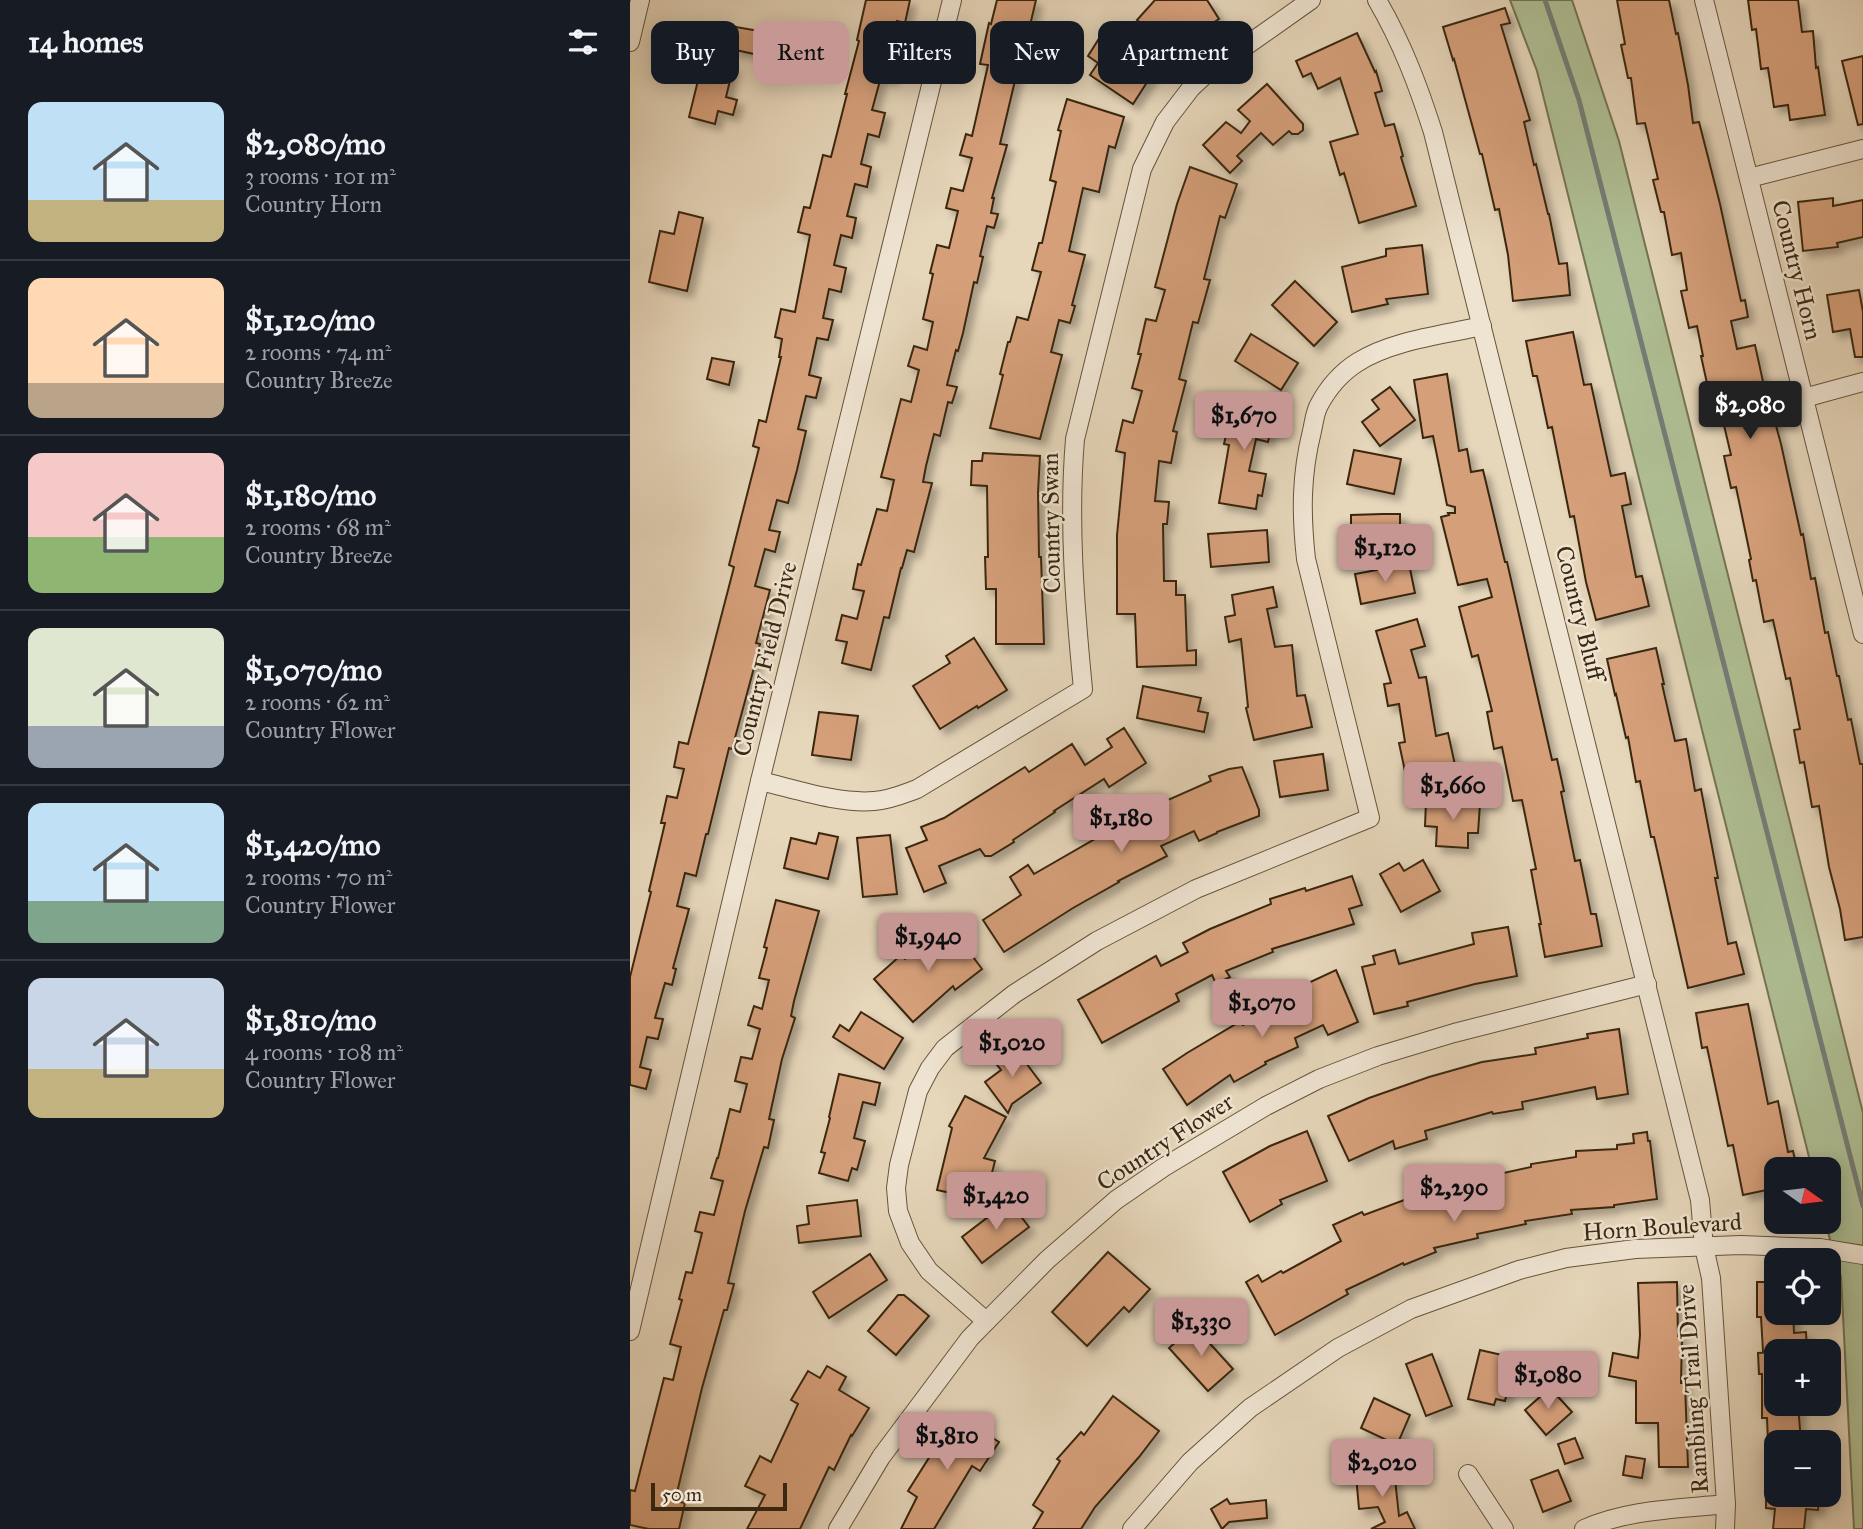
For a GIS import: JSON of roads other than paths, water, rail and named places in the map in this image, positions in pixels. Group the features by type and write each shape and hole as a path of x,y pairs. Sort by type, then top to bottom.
{"street":[{"path":"630,42 640,0"},
{"name":"Country Field Drive","path":"630,1331 760,781 952,0"},
{"name":"Country Swan","path":"760,781 853,801 875,802 895,798 917,789 1083,689 1072,514 1075,439 1142,169 1165,122 1206,74 1311,0"},
{"name":"Country Bluff","path":"1377,0 1417,81 1433,132 1700,1200 1704,1247"},
{"name":"Country Horn","path":"1704,0 1862,622"},
{"path":"1749,178 1863,149"},
{"path":"986,1321 929,1270 910,1243 898,1211 896,1188 899,1165 918,1091 945,1048 1014,994 1097,941 1196,889 1370,818 1306,559 1302,515 1305,460 1318,407 1335,381 1359,362 1391,347 1482,326"},
{"path":"1804,398 1863,382"},
{"name":"Country Flower","path":"838,1529 881,1457 970,1338 1047,1260 1116,1200 1164,1167 1266,1106 1319,1079 1378,1056 1454,1033 1647,984"},
{"name":"Horn Boulevard","path":"1132,1529 1190,1462 1250,1408 1338,1348 1411,1309 1519,1270 1566,1258 1635,1248 1741,1245 1820,1248 1863,1255"},
{"name":"Rambling Trail Drive","path":"1704,1247 1711,1278 1726,1529"},
{"path":"1468,1474 1504,1529"},
{"path":"1584,1529 1602,1521 1639,1513 1726,1504"}],"waterway":[{"path":"1545,0 1579,100 1863,1206"}]}
